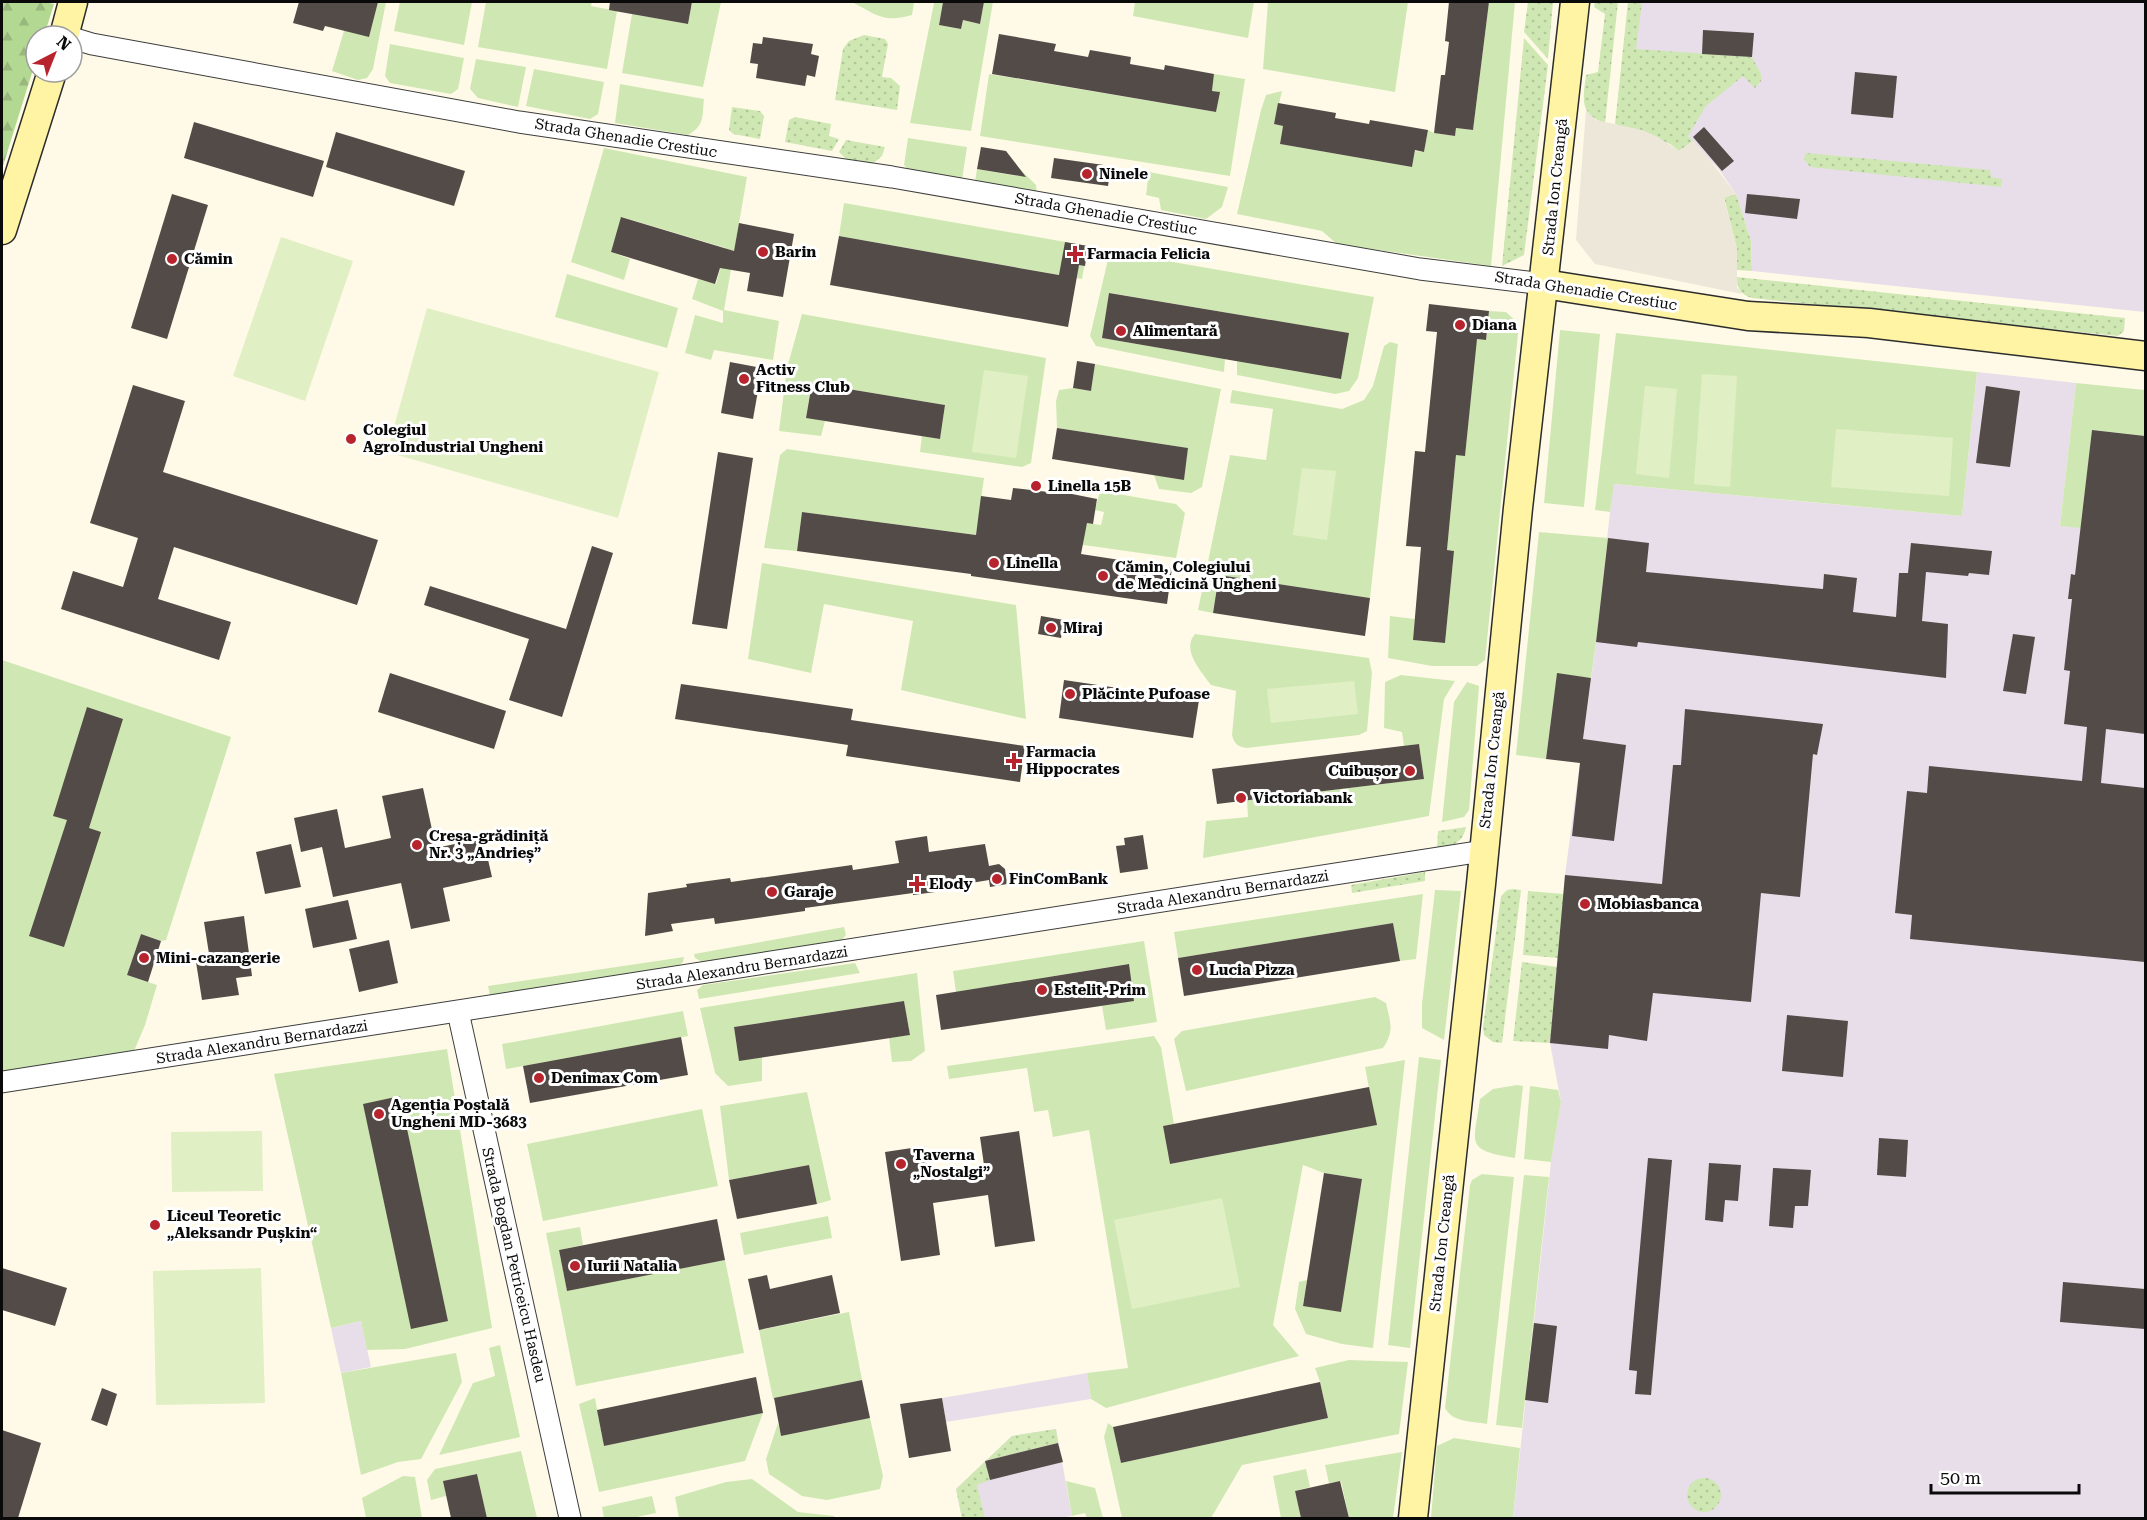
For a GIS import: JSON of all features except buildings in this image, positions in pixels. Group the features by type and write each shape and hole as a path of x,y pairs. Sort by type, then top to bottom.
{"street":[{"path":"68,24 74,2"},
{"name":"Strada Ion Creangă","path":"1413,1518 1518,508 1575,2"},
{"name":"Strada Ghenadie Crestiuc","path":"84,42 519,122 892,177 1420,269 1544,284 1748,316 1869,323 2145,356"},
{"path":"2,230 48,84"},
{"name":"Strada Alexandru Bernardazzi","path":"2,1082 1483,851"},
{"name":"Strada Bogdan Petriceicu Hasdeu","path":"458,1012 570,1518"}],"shaded area":[{"path":"1628,2 2145,2 2145,312 1752,271 1751,241 1736,194 1720,171 1688,136 1641,113"},
{"path":"1586,110 1596,120 1642,130 1658,137 1679,151 1693,141 1702,150 1736,194 1724,198 1737,249 1737,287 1742,294 1595,264 1576,240"},
{"path":"1977,372 2076,383 2060,526 2081,527 2092,430 2145,436 2145,1518 1513,1518 1551,1162 1561,1102 1550,1043 1565,875 1596,642 1613,484 1962,516"},
{"path":"361,1321 371,1367 341,1373 331,1328"},
{"path":"1087,1373 1091,1399 946,1422 942,1398"},
{"path":"1056,1429 1072,1516 962,1518 956,1489 1012,1436"}],"green space":[{"path":"2,2 54,4 48,24 24,24 24,84 29,84 2,169"},
{"path":"377,2 386,2 373,69 367,78 358,80 332,71 344,31"},
{"path":"400,2 472,2 464,45 394,31"},
{"path":"486,2 592,2 591,6 617,11 607,69 478,47"},
{"path":"692,2 721,2 703,87 622,73 632,14 688,24"},
{"path":"852,2 914,2 912,15 887,18"},
{"path":"943,2 939,25 961,29 963,20 980,24 984,2 993,2 971,131 910,123 934,3"},
{"path":"1135,2 1254,2 1248,38 1133,16"},
{"path":"1268,2 1408,2 1395,92 1263,69"},
{"path":"1489,2 1515,2 1491,266 1337,244 1322,231 1237,214 1266,95 1282,91 1274,124 1283,126 1280,144 1412,167 1415,151 1424,152 1428,130 1455,136 1456,128 1473,130"},
{"path":"1528,2 1553,2 1548,59 1524,32"},
{"path":"1595,2 1618,2 1605,123 1591,115 1584,98 1586,75 1598,72 1605,14 1594,7"},
{"path":"1628,2 1642,2 1636,49 1752,57 1761,74 1761,81 1755,88 1743,76 1706,106 1688,136 1693,141 1679,151 1670,144 1615,124"},
{"path":"864,35 885,39 888,44 882,77 891,78 900,86 897,110 835,100 843,49 849,41"},
{"path":"1524,38 1548,65 1524,255 1502,266"},
{"path":"390,44 464,58 458,89 451,94 390,83 385,76"},
{"path":"476,59 526,67 518,107 478,98 470,89"},
{"path":"534,69 604,82 598,114 590,119 526,106"},
{"path":"989,74 1216,112 1219,92 1212,91 1214,74 1245,79 1230,176 980,136"},
{"path":"620,84 704,99 700,124 688,135 615,123"},
{"path":"732,107 760,111 764,116 760,139 733,134 729,130"},
{"path":"795,117 831,124 829,136 839,139 832,151 785,142 789,120"},
{"path":"908,138 967,147 962,180 910,172 904,165"},
{"path":"846,140 885,147 882,156 871,165 850,163 839,152"},
{"path":"604,148 747,177 724,310 779,321 773,360 714,350 711,360 685,353 695,315 723,323 723,311 692,299 698,279 716,284 726,248 622,217 611,252 630,259 624,280 571,262"},
{"path":"1806,153 1990,170 1991,177 2002,179 2001,187 1810,167 1804,159"},
{"path":"1019,168 1036,185 1037,193 975,182 977,169 1017,176"},
{"path":"1149,172 1228,187 1222,207 1206,219 1161,210 1159,198 1146,195"},
{"path":"1736,194 1751,241 1752,271 1737,270 1737,249 1724,197"},
{"path":"844,203 1088,246 1082,279 839,236"},
{"path":"281,237 353,261 305,401 233,376"},
{"path":"1110,251 1374,297 1358,378 1349,391 1335,394 1237,375 1237,361 1341,379 1348,333 1110,293 1102,338 1225,359 1224,372 1096,346 1090,336"},
{"path":"567,274 678,308 667,348 555,317"},
{"path":"1737,277 2125,318 2124,331 2118,336 1752,298 1740,290"},
{"path":"427,308 659,372 618,518 387,452"},
{"path":"1489,311 1506,312 1519,324 1485,660 1477,666 1432,666 1388,658 1390,616 1415,619 1413,640 1445,643 1454,551 1447,550 1456,455 1465,455 1474,363 1466,338 1486,340"},
{"path":"802,314 1046,358 1031,463 1022,467 920,452 922,436 940,439 945,405 812,383 806,417 825,421 821,436 779,431 787,368"},
{"path":"1560,330 1600,334 1584,507 1544,503"},
{"path":"1616,333 1977,372 1962,516 1614,484 1610,512 1595,510"},
{"path":"1390,342 1398,344 1370,598 1219,575 1213,613 1198,610 1230,455 1266,460 1273,409 1230,403 1232,390 1342,409 1364,400 1373,386 1384,346"},
{"path":"1095,364 1221,389 1202,487 1191,493 1159,489 1154,475 1184,479 1188,448 1057,428 1056,401 1059,390 1073,388 1091,391"},
{"path":"984,370 1028,376 1016,458 972,452"},
{"path":"1702,374 1737,376 1730,487 1694,484"},
{"path":"2076,383 2145,390 2145,436 2092,430 2081,528 2060,526"},
{"path":"1645,386 1677,389 1669,478 1636,474"},
{"path":"1836,429 1953,438 1949,496 1831,487"},
{"path":"787,449 984,478 976,535 802,512 797,551 764,548 780,455"},
{"path":"1302,468 1336,471 1327,540 1293,535"},
{"path":"1100,491 1176,504 1185,513 1176,558 1041,539 1085,531 1087,523 1101,525 1104,512 1095,510"},
{"path":"1539,532 1608,538 1591,678 1557,674 1546,759 1516,755"},
{"path":"762,563 1016,605 1026,719 901,690 913,621 824,604 811,673 748,659"},
{"path":"1195,634 1369,658 1372,673 1367,731 1359,735 1247,748 1239,746 1232,735 1236,691 1211,685 1202,673 1191,653 1191,640"},
{"path":"2,660 231,737 166,940 162,941 141,934 127,975 157,985 145,1025 134,1051 2,1071"},
{"path":"1401,675 1455,681 1444,699 1429,816 1203,858 1206,821 1248,817 1247,800 1424,779 1419,744 1404,746 1402,732 1384,728 1385,682"},
{"path":"1354,681 1358,714 1271,723 1267,689"},
{"path":"1467,682 1479,686 1469,810 1464,817 1442,822 1454,702"},
{"path":"1466,827 1462,837 1456,843 1437,848 1438,831"},
{"path":"1425,872 1425,881 1352,893 1351,885"},
{"path":"1435,890 1461,891 1444,1040 1422,1028 1422,1004"},
{"path":"1507,890 1521,890 1502,1043 1493,1042 1484,1035 1483,1027 1501,896"},
{"path":"1528,891 1564,894 1558,958 1523,955"},
{"path":"1423,894 1416,959 1400,961 1393,923 1178,958 1174,932"},
{"path":"844,927 846,935 840,942 704,963 695,958 694,954"},
{"path":"1144,941 1157,1022 1106,1030 1102,1006 1134,1000 1128,964 956,992 953,971"},
{"path":"684,957 683,962 676,968 490,996 488,986"},
{"path":"1522,962 1557,967 1550,1043 1513,1041"},
{"path":"855,963 860,973 699,999 697,990 703,985"},
{"path":"917,973 925,1051 911,1061 892,1062 889,1038 910,1035 904,1001 734,1027 739,1060 762,1057 762,1081 728,1086 715,1073 700,1008"},
{"path":"1375,997 1386,1003 1390,1021 1389,1036 1383,1048 1186,1091 1174,1039 1182,1031"},
{"path":"683,1011 688,1036 506,1069 502,1044"},
{"path":"1154,1036 1161,1047 1174,1124 1163,1126 1170,1164 1376,1125 1365,1067 1405,1060 1373,1348 1342,1344 1306,1334 1295,1309 1299,1282 1307,1280 1303,1305 1340,1311 1362,1179 1324,1173 1303,1165 1273,1325 1299,1356 1106,1408 1091,1399 1087,1373 1128,1368 1089,1130 1053,1137 1048,1110 1034,1112 1027,1068 949,1079 947,1066"},
{"path":"447,1049 492,1328 405,1349 367,1350 361,1321 331,1328 274,1074"},
{"path":"1419,1057 1441,1060 1410,1348 1388,1345"},
{"path":"1523,1086 1515,1158 1487,1152 1480,1148 1475,1135 1480,1099 1493,1089"},
{"path":"1530,1086 1558,1090 1561,1102 1551,1162 1524,1159"},
{"path":"807,1092 831,1200 817,1204 809,1165 729,1180 720,1106"},
{"path":"702,1109 718,1186 543,1221 527,1144"},
{"path":"262,1131 263,1191 172,1192 171,1132"},
{"path":"1482,1174 1514,1177 1487,1424 1458,1419 1448,1413 1445,1408 1470,1185 1472,1180"},
{"path":"1524,1175 1549,1177 1522,1428 1496,1425"},
{"path":"1222,1198 1240,1287 1132,1309 1114,1220"},
{"path":"828,1216 832,1238 744,1255 740,1233"},
{"path":"580,1227 583,1245 559,1250 567,1290 725,1260 744,1353 576,1386 546,1233"},
{"path":"261,1268 265,1403 156,1405 153,1271"},
{"path":"849,1312 862,1380 773,1399 759,1330"},
{"path":"500,1345 520,1437 439,1455 473,1383 495,1376 489,1348"},
{"path":"456,1353 462,1382 421,1459 398,1462 361,1475 341,1373"},
{"path":"1349,1360 1408,1362 1399,1434 1242,1465 1211,1518 1122,1518 1104,1437 1108,1423 1113,1427 1121,1463 1328,1418 1315,1368"},
{"path":"595,1398 604,1446 763,1413 745,1461 599,1492 579,1404"},
{"path":"870,1418 883,1476 880,1489 827,1500 802,1496 769,1474 766,1459 778,1423 781,1436"},
{"path":"1056,1429 1058,1443 986,1461 1012,1436"},
{"path":"1454,1438 1520,1448 1513,1518 1431,1518 1437,1446"},
{"path":"521,1451 537,1518 487,1518 477,1474 444,1481 446,1496 431,1500 427,1480 435,1469"},
{"path":"1402,1452 1393,1518 1349,1518 1341,1481 1329,1483 1325,1465"},
{"path":"985,1461 990,1480 977,1485 985,1518 962,1518 956,1489"},
{"path":"1306,1469 1310,1487 1295,1491 1301,1518 1281,1518 1273,1476"},
{"path":"403,1476 415,1477 422,1518 366,1518 362,1498"},
{"path":"1704,1478 1716,1483 1721,1495 1716,1507 1704,1512 1692,1507 1687,1495 1692,1483"},
{"path":"752,1479 798,1512 834,1516 835,1518 679,1518 675,1497 726,1482"},
{"path":"1066,1481 1095,1488 1103,1518 1087,1518 1085,1513 1072,1516"},
{"path":"652,1496 656,1513 632,1518 604,1518 602,1507"}],"place":[{"name":"Ninele","path":"1087,174"},
{"name":"Barin","path":"763,252"},
{"name":"Farmacia Felicia","path":"1075,254"},
{"name":"Cămin","path":"172,259"},
{"name":"Diana","path":"1460,325"},
{"name":"Alimentară","path":"1121,331"},
{"name":"Activ Fitness Club","path":"744,379"},
{"name":"Colegiul AgroIndustrial Ungheni","path":"351,439"},
{"name":"Linella 15B","path":"1036,486"},
{"name":"Linella","path":"994,563"},
{"name":"Cămin, Colegiului de Medicină Ungheni","path":"1103,576"},
{"name":"Miraj","path":"1051,628"},
{"name":"Plăcinte Pufoase","path":"1070,694"},
{"name":"Farmacia Hippocrates","path":"1014,761"},
{"name":"Cuibușor","path":"1410,771"},
{"name":"Victoriabank","path":"1241,798"},
{"name":"Creșa-grădiniță Nr. 3 „Andrieș”","path":"417,845"},
{"name":"FinComBank","path":"997,879"},
{"name":"Elody","path":"917,884"},
{"name":"Garaje","path":"772,892"},
{"name":"Mobiasbanca","path":"1585,904"},
{"name":"Mini-cazangerie","path":"144,958"},
{"name":"Lucia Pizza","path":"1197,970"},
{"name":"Estelit-Prim","path":"1042,990"},
{"name":"Denimax Com","path":"539,1078"},
{"name":"Agenția Poștală Ungheni MD-3683","path":"379,1114"},
{"name":"Taverna „Nostalgi”","path":"901,1164"},
{"name":"Liceul Teoretic „Aleksandr Pușkin“","path":"155,1225"},
{"name":"Iurii Natalia","path":"575,1266"}]}
